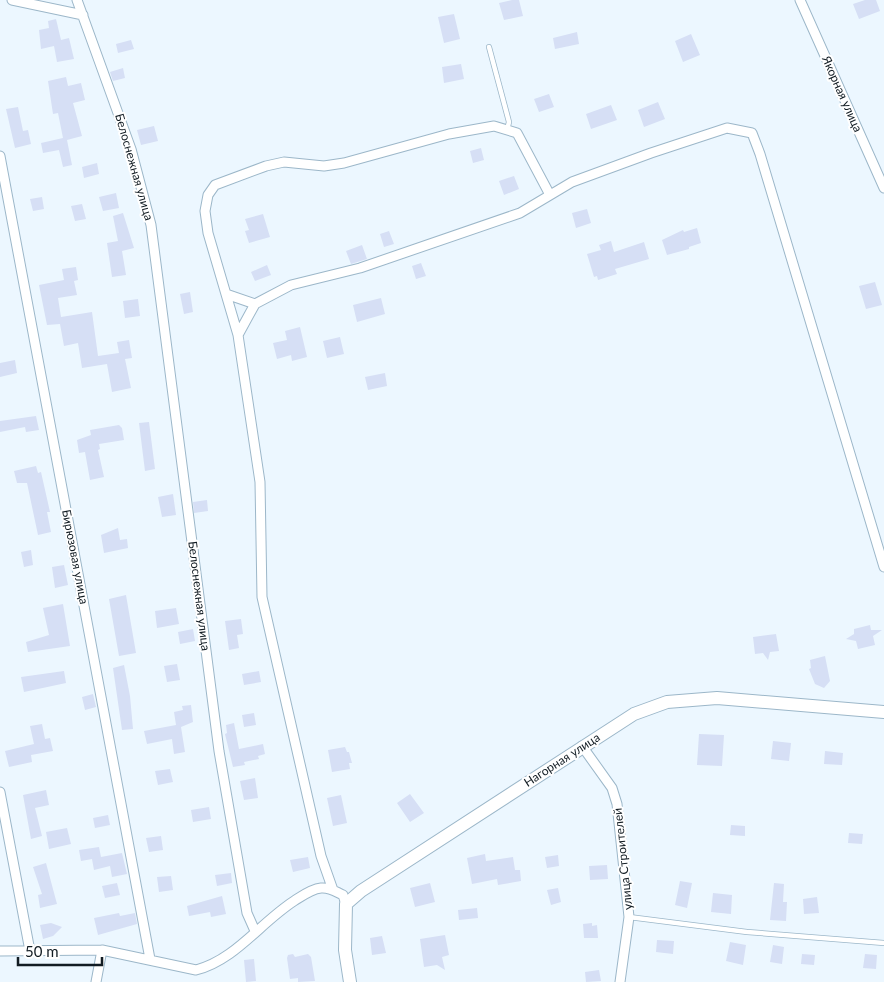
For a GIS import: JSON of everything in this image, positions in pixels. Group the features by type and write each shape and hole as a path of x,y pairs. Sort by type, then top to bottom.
{"street":[{"path":"12,0 84,15"},
{"name":"Белоснежная улица","path":"77,0 84,15 130,149 151,225 219,751 247,913 256,931"},
{"name":"Якорная улица","path":"800,0 884,188"},
{"path":"333,890 321,856 262,597 260,482 238,335 208,233 205,210 208,195 215,185 266,166 284,162 324,166 344,163 471,130 494,126 517,134 550,195"},
{"path":"238,335 255,304 291,285 360,268 520,213 572,182 727,128 752,133 763,163 884,567"},
{"name":"Бирюзовая улица","path":"0,156 150,958"},
{"path":"226,294 255,304"},
{"name":"Нагорная улица","path":"346,904 361,891 582,746 634,714 667,702 717,698 884,712"},
{"name":"улица Строителей","path":"582,746 612,788 617,804 629,917 620,982"},
{"path":"0,792 30,951"},
{"path":"0,951 102,950 150,958 196,970 211,966 236,949 304,894 322,888 333,890 343,896 346,904 345,950 350,982"},
{"path":"96,982 102,950"}],"lane":[{"path":"489,47 509,122 507,130"},
{"path":"629,917 747,932 884,943"}],"building":[{"path":"519,0 523,16 504,20 499,3"},
{"path":"865,0 876,0 880,11 859,19 853,4"},
{"path":"454,14 460,39 444,43 438,17"},
{"path":"56,19 61,40 69,38 74,59 57,62 54,46 41,49 39,30 49,28 48,21"},
{"path":"577,32 579,44 555,49 553,38"},
{"path":"691,34 700,55 683,62 675,41"},
{"path":"131,40 134,49 118,53 116,44"},
{"path":"461,64 464,79 444,83 442,67"},
{"path":"123,68 125,78 113,81 110,72"},
{"path":"66,77 68,86 81,83 85,100 73,103 82,136 67,140 72,165 63,167 59,150 43,153 41,143 63,138 58,113 53,114 48,81"},
{"path":"549,94 554,107 539,112 534,99"},
{"path":"658,102 665,119 644,127 638,110"},
{"path":"611,105 617,120 591,129 586,114"},
{"path":"18,107 23,131 28,130 31,144 15,148 6,109"},
{"path":"154,126 158,141 141,145 137,130"},
{"path":"481,148 484,160 473,163 470,151"},
{"path":"97,163 99,174 84,178 82,167"},
{"path":"514,176 519,189 504,195 499,181"},
{"path":"116,193 119,208 103,211 99,197"},
{"path":"42,197 44,209 33,211 30,199"},
{"path":"82,204 86,219 75,221 71,206"},
{"path":"587,209 591,223 576,228 572,213"},
{"path":"123,213 134,248 122,251 126,275 112,277 107,243 118,241 113,216"},
{"path":"263,214 270,237 249,243 245,231 249,230 245,219"},
{"path":"697,228 701,243 689,247 689,249 667,255 662,240 683,230 684,232"},
{"path":"389,231 394,244 384,247 380,234"},
{"path":"611,241 614,252 644,242 649,259 615,269 617,274 598,280 597,276 594,277 587,254 601,250 599,245"},
{"path":"362,245 367,259 351,264 346,251"},
{"path":"421,263 426,276 416,279 412,266"},
{"path":"267,265 271,275 255,281 251,272"},
{"path":"76,267 78,280 74,281 77,295 58,298 61,317 92,312 98,356 119,353 117,342 129,340 132,358 125,359 131,388 112,392 107,364 82,368 78,343 64,346 60,324 47,325 39,285 64,280 62,269"},
{"path":"875,282 882,305 866,309 859,286"},
{"path":"190,292 193,312 184,314 180,294"},
{"path":"381,298 385,314 357,322 353,305"},
{"path":"138,299 140,316 125,318 123,301"},
{"path":"300,327 307,357 292,361 291,355 277,359 273,343 287,340 285,331"},
{"path":"340,337 344,354 327,358 323,341"},
{"path":"15,360 17,373 0,377 0,363"},
{"path":"385,373 387,386 368,390 365,377"},
{"path":"36,416 39,430 26,432 25,427 0,432 0,421"},
{"path":"149,422 155,469 145,471 139,423"},
{"path":"119,425 122,428 124,440 99,444 100,449 98,450 104,477 90,480 85,452 79,453 77,440 91,435 90,430"},
{"path":"36,466 38,473 41,472 50,512 47,512 51,532 38,535 27,483 17,483 14,471"},
{"path":"173,494 176,515 162,517 158,497"},
{"path":"207,500 208,511 194,513 193,502"},
{"path":"118,528 120,540 127,539 128,548 104,553 101,535"},
{"path":"31,550 33,565 24,567 21,552"},
{"path":"64,565 68,585 55,588 52,567"},
{"path":"126,595 136,653 119,656 109,599"},
{"path":"63,604 70,646 28,652 26,642 49,635 43,608"},
{"path":"176,608 179,624 157,628 155,611"},
{"path":"241,619 243,634 237,635 239,648 229,650 225,621"},
{"path":"870,625 871,630 882,630 873,636 875,645 858,649 856,641 846,639 854,634 854,629"},
{"path":"193,629 195,641 180,644 178,632"},
{"path":"776,634 779,651 770,652 768,660 763,653 755,654 753,637"},
{"path":"825,656 830,681 824,688 815,684 809,669 811,668 810,660"},
{"path":"177,664 180,680 167,682 164,666"},
{"path":"124,665 130,696 133,729 122,730 113,668"},
{"path":"64,671 66,683 24,692 21,677"},
{"path":"259,671 261,682 244,685 242,674"},
{"path":"93,694 96,707 85,710 82,697"},
{"path":"191,705 193,722 181,727 185,752 174,754 172,739 147,744 144,731 176,725 174,712 183,710 182,706"},
{"path":"254,713 256,725 244,727 242,715"},
{"path":"234,723 239,749 263,744 265,754 258,756 259,759 244,762 245,765 233,767 225,734 227,733 226,725"},
{"path":"42,724 45,739 50,738 53,751 31,755 32,762 9,767 5,751 34,744 30,726"},
{"path":"699,734 724,735 722,766 697,765"},
{"path":"773,741 791,743 789,761 771,759"},
{"path":"345,747 347,752 349,752 352,763 349,763 350,769 332,772 328,750"},
{"path":"825,751 843,753 842,765 824,764"},
{"path":"170,769 173,782 158,785 155,771"},
{"path":"255,778 258,798 244,800 240,781"},
{"path":"46,790 49,805 35,808 42,836 31,839 23,795"},
{"path":"410,794 424,813 410,822 397,803"},
{"path":"341,795 347,823 333,826 327,798"},
{"path":"209,807 211,819 193,822 191,810"},
{"path":"108,815 110,825 95,828 93,818"},
{"path":"731,825 745,826 745,836 730,835"},
{"path":"67,828 71,844 49,849 46,832"},
{"path":"849,833 863,834 862,844 848,843"},
{"path":"161,836 163,850 149,852 146,838"},
{"path":"99,847 101,857 122,853 127,874 112,877 110,866 94,870 92,859 81,861 79,850"},
{"path":"485,854 486,861 513,857 515,870 520,870 521,881 498,885 497,879 472,884 467,858"},
{"path":"558,855 559,866 547,868 545,857"},
{"path":"308,857 310,868 293,872 290,860"},
{"path":"46,863 57,904 40,908 38,895 42,894 33,867"},
{"path":"607,865 608,879 590,880 589,866"},
{"path":"231,873 232,883 217,886 215,875"},
{"path":"171,876 173,890 159,892 157,877"},
{"path":"680,881 692,883 687,908 675,905"},
{"path":"117,883 120,895 105,898 102,886"},
{"path":"430,883 435,902 415,907 410,888"},
{"path":"774,883 784,884 783,902 787,902 786,921 770,920"},
{"path":"558,888 561,902 551,905 547,890"},
{"path":"713,893 732,895 731,914 711,912"},
{"path":"222,896 226,914 211,917 210,912 189,916 187,906"},
{"path":"817,897 819,913 804,914 803,899"},
{"path":"477,908 478,918 459,920 458,910"},
{"path":"119,913 120,916 135,913 137,924 98,935 94,918"},
{"path":"51,923 62,927 53,936 43,939 40,925"},
{"path":"592,923 592,926 597,925 598,938 584,938 583,924"},
{"path":"445,935 449,955 442,957 445,970 437,965 424,967 420,939"},
{"path":"382,936 386,953 372,955 370,938"},
{"path":"657,940 674,941 673,954 656,952"},
{"path":"730,942 746,945 743,965 726,961"},
{"path":"773,945 784,947 782,964 770,962"},
{"path":"293,954 295,957 308,954 311,957 315,981 298,982 298,978 290,979 287,958 288,955"},
{"path":"802,954 815,955 814,965 801,964"},
{"path":"865,954 877,955 876,969 863,968"},
{"path":"254,959 256,981 246,982 244,960"},
{"path":"599,970 601,981 586,982 585,972"}]}
